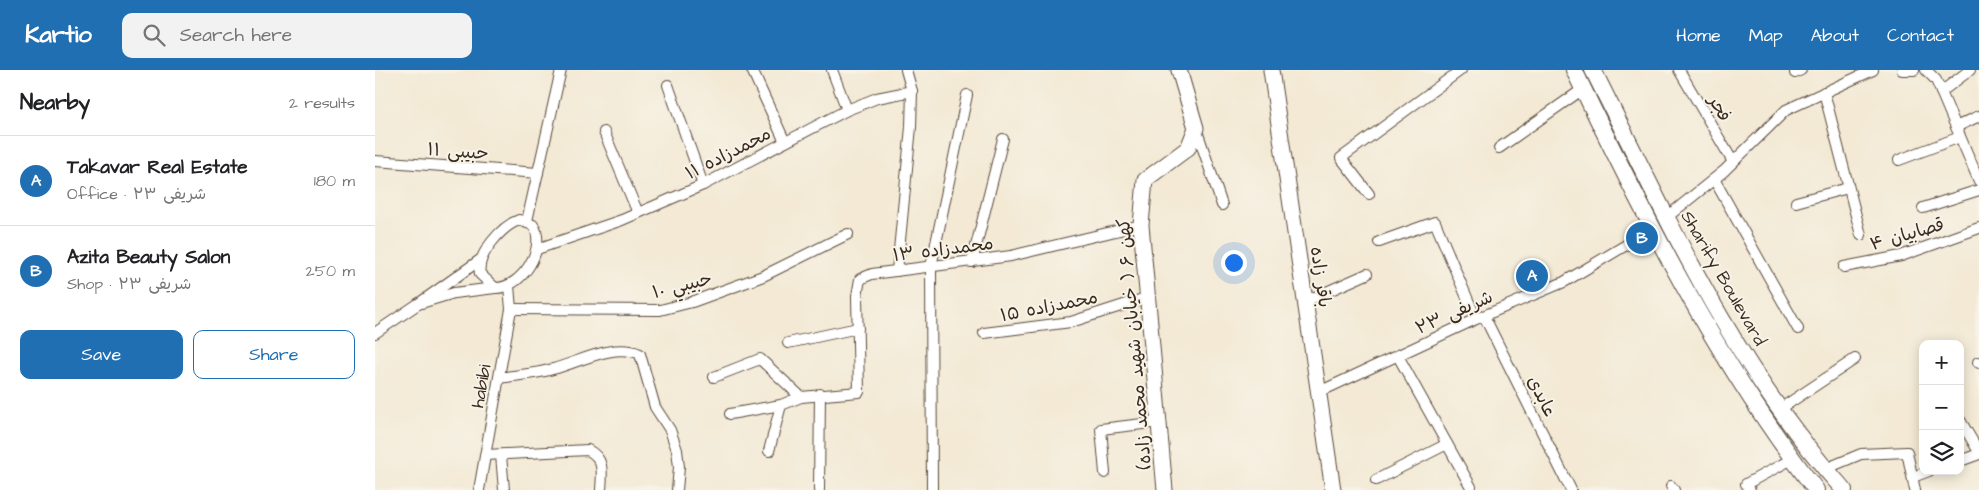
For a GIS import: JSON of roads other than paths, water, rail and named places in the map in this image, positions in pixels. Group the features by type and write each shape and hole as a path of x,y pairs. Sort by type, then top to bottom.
{"main road":[{"name":"Sharify Boulevard","path":"1573,70 1653,229 1735,377 1792,459 1817,490"},
{"name":"Sharify Boulevard","path":"1593,70 1667,217 1724,321 1780,409 1844,490"},
{"path":"1653,229 1667,217"}],"street":[{"path":"527,221 561,70"},
{"path":"752,70 785,142"},
{"path":"832,70 847,110"},
{"path":"897,271 911,127 911,91 906,70"},
{"path":"1179,70 1222,205"},
{"name":"باقر زاده","path":"1271,70 1333,490"},
{"path":"1369,194 1341,158 1461,70"},
{"name":"فجر","path":"1679,70 1733,162"},
{"path":"1667,217 1733,162 1786,110 1873,70"},
{"path":"1902,70 1914,70"},
{"path":"1926,70 1936,80 1979,181"},
{"path":"1941,92 1971,70"},
{"path":"668,85 703,185"},
{"path":"1499,148 1583,89"},
{"name":"محمدزاده ۱۱","path":"537,249 638,213 703,185 847,110 877,98 911,91"},
{"path":"1824,92 1861,234"},
{"path":"932,490 931,267 967,95"},
{"path":"1956,126 1979,116"},
{"name":"کهن ۶ ( خیابان شهید محمد زاده)","path":"1165,490 1141,225 1145,180 1188,148 1196,128"},
{"path":"604,132 638,213"},
{"path":"1899,160 1960,137"},
{"path":"972,262 1003,138"},
{"name":"حبیبی ۱۱","path":"375,160 538,173"},
{"path":"1714,179 1798,329"},
{"path":"1796,202 1848,188"},
{"path":"1923,208 1979,190"},
{"path":"375,333 480,260 508,224 519,220 527,221 533,225 539,235 537,249 518,280 509,286 454,293 418,304"},
{"name":"عابدی","path":"1379,242 1435,222 1480,317 1571,490"},
{"name":"محمدزاده ۱۳","path":"820,394 859,392 857,296 860,279 872,274 1011,256 1141,225"},
{"name":"قصابیان ۴","path":"1844,267 1901,256 1979,228"},
{"name":"شریفی ۲۳","path":"1319,392 1480,317 1564,282 1653,229"},
{"name":"حبيبي ١٠","path":"511,309 660,310 692,302 763,276 848,234"},
{"path":"480,260 480,274 495,288"},
{"path":"1306,301 1367,274"},
{"name":"habibi","path":"479,490 511,309 509,286"},
{"name":"محمدزاده ۱۵","path":"984,334 1071,322 1149,297"},
{"path":"788,343 858,328"},
{"path":"499,378 552,369 609,352 632,350 640,354 655,407 670,430 677,450 679,466 677,490"},
{"path":"1398,356 1471,487"},
{"path":"1780,409 1855,359"},
{"path":"714,377 760,360 801,397"},
{"path":"731,414 781,405 801,397 820,394 819,490"},
{"path":"769,451 781,405"},
{"path":"1105,473 1101,429 1159,422"},
{"path":"1964,427 1979,453 1964,459"},
{"path":"1376,480 1447,444"},
{"path":"485,456 588,450 597,455 602,467 601,490"},
{"path":"1825,468 1861,454 1907,452 1915,490"},
{"path":"501,455 505,490"},
{"path":"1750,490 1746,484 1792,459"},
{"path":"1913,477 1919,475"}],"place":[{"name":"Azita Beauty Salon","path":"1642,238"},
{"name":"Takavar Real Estate","path":"1532,276"}]}
